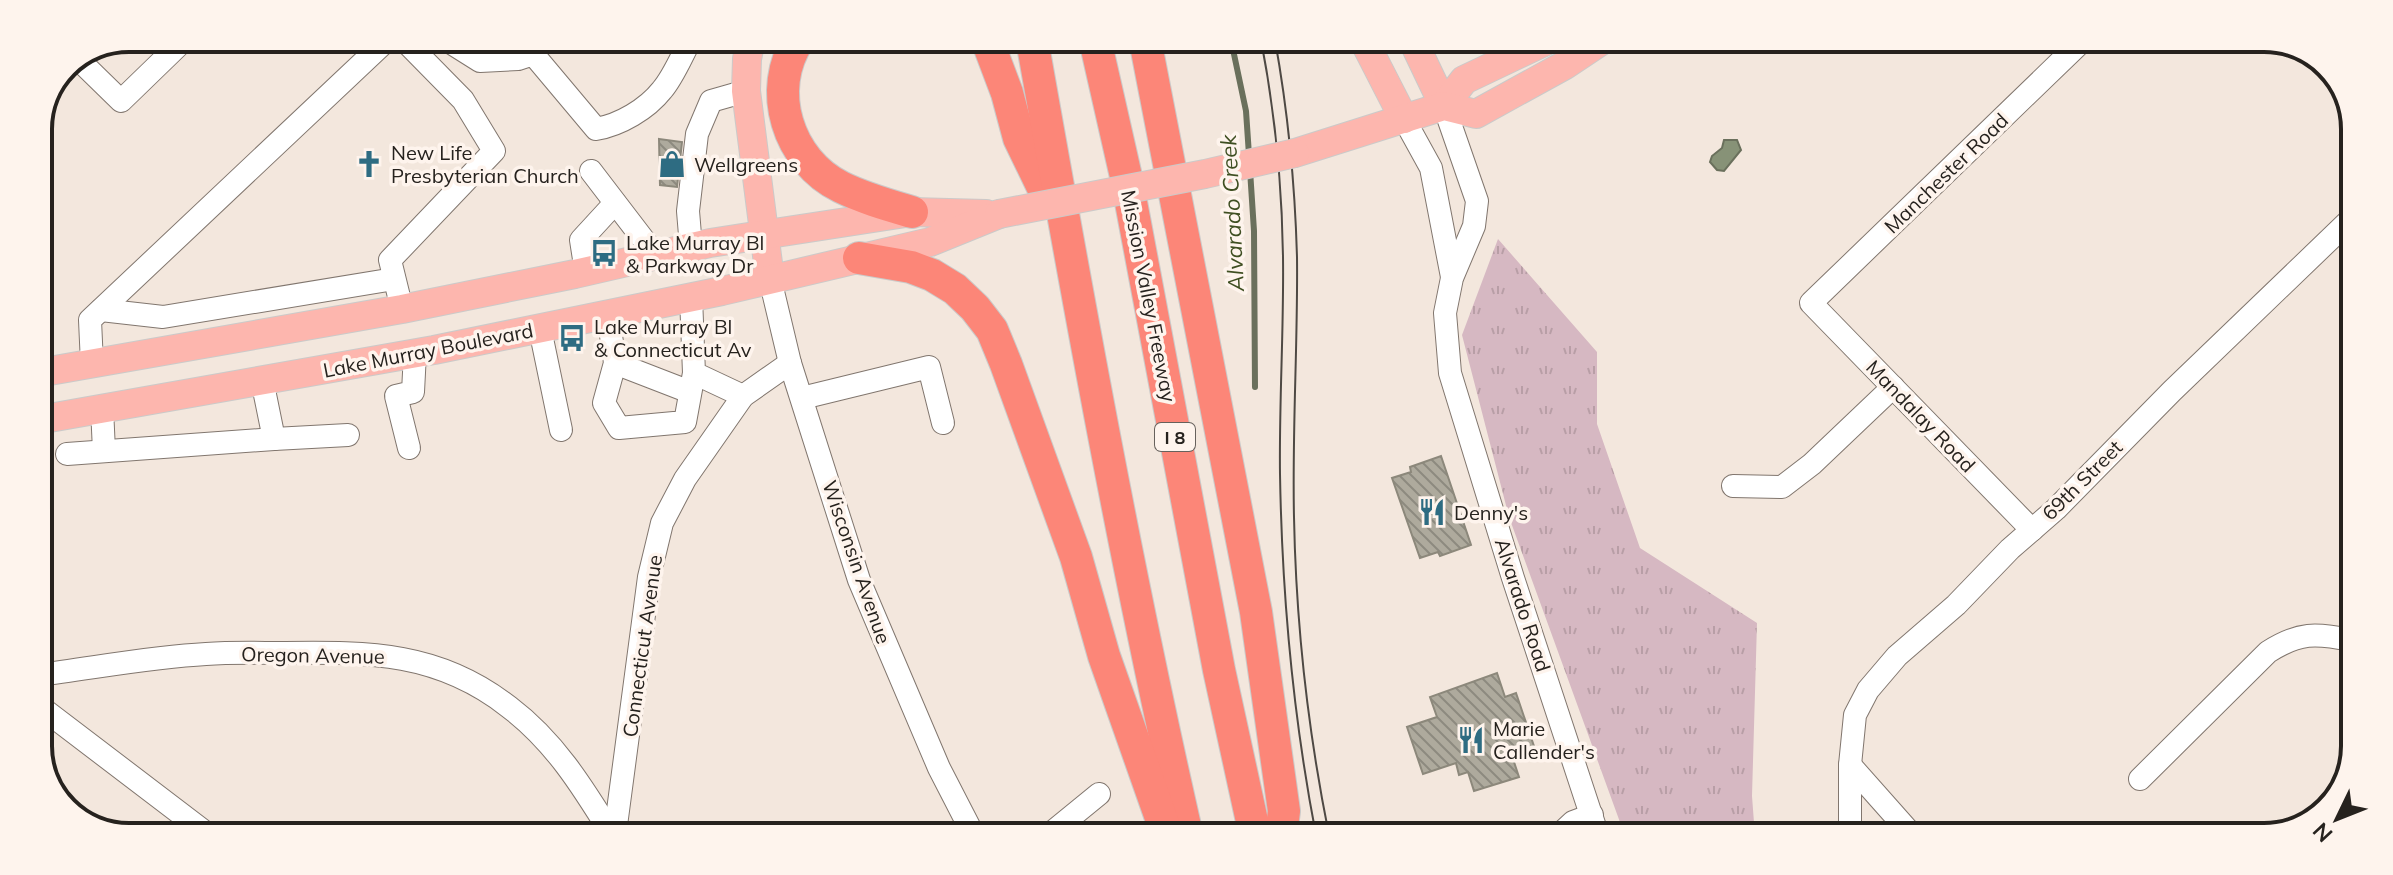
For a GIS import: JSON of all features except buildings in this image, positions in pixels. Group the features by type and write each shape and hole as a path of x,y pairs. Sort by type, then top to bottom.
{"highway":[{"path":"793,52 783,93 788,128 796,145 822,176 841,187 912,212"},
{"path":"992,52 1019,138 1066,235"},
{"path":"1034,52 1066,235 1184,823"},
{"name":"Mission Valley Freeway","path":"1098,52 1127,181 1219,670 1252,823"},
{"path":"1147,52 1256,612 1284,811 1282,823"},
{"path":"859,258 911,267 932,275 955,289 992,330 1070,542 1104,656 1163,823"}],"main road":[{"path":"748,52 746,91 770,279"},
{"name":"Alvarado Road","path":"1370,52 1404,119"},
{"name":"Alvarado Road","path":"1418,52 1444,106"},
{"path":"1523,52 1464,80 1444,106 1476,114 1584,52"},
{"name":"Lake Murray Boulevard","path":"52,417 418,353 691,297 930,242 999,214 1205,174 1295,153 1444,106"},
{"name":"Lake Murray Boulevard","path":"52,371 402,309 586,272 691,247 912,212 999,214"},
{"path":"402,309 418,353"},
{"path":"92,364 102,408"}],"street":[{"path":"85,66 121,101 172,52"},
{"path":"92,364 90,320 387,52"},
{"path":"402,309 390,260 494,151 463,100 414,52"},
{"path":"466,52 480,61 518,59 533,54 596,129 611,126 632,115 662,90 684,52"},
{"name":"Manchester Road","path":"1811,303 2071,52"},
{"path":"691,247 688,211 697,134 711,101 746,91"},
{"name":"Alvarado Road","path":"1444,106 1477,201 1474,226 1452,278 1445,313 1450,373 1513,578 1594,823"},
{"name":"Alvarado Road","path":"1404,119 1431,168 1452,278"},
{"path":"591,171 656,256"},
{"path":"586,272 581,240 615,203"},
{"name":"69th Street","path":"1850,823 1850,765 1855,715 1868,690 1897,656 1956,605 2341,229"},
{"path":"101,310 163,317 394,279"},
{"name":"Wisconsin Avenue","path":"770,279 790,363 859,580 933,755 967,823"},
{"path":"608,315 615,363 604,403 619,428 685,422 692,382 691,297"},
{"name":"Mandalay Road","path":"1811,303 2032,530"},
{"path":"540,329 561,430"},
{"path":"409,448 396,396 413,392 418,353"},
{"path":"615,363 743,396"},
{"name":"Connecticut Avenue","path":"614,823 649,577 662,523 685,479 743,396 790,363"},
{"path":"802,398 929,367 943,423"},
{"path":"262,380 274,439"},
{"path":"1733,486 1782,487 1812,464 1893,387"},
{"path":"102,408 104,451"},
{"path":"67,454 348,435"},
{"path":"2140,779 2268,652 2290,639 2316,633 2341,638"},
{"name":"Oregon Avenue","path":"52,673 206,654 361,652 414,661 465,679 528,722 571,769 606,823"},
{"path":"52,716 193,823"},
{"path":"1850,765 1901,823"},
{"path":"1063,823 1099,794"}],"green space":[{"path":"1498,239 1597,352 1597,424 1640,548 1757,623 1752,796 1754,823 1620,823 1509,517 1462,335"}],"shaded area":[{"path":"1724,140 1737,140 1741,150 1724,171 1717,170 1710,162 1722,148"}],"waterway":[{"name":"Alvarado Creek","path":"1234,52 1246,111 1249,155"},
{"name":"Alvarado Creek","path":"1250,170 1254,231 1255,387"}],"tram line":[{"path":"1263,52 1274,121 1282,230 1280,474 1283,565 1295,700 1314,823"},
{"path":"1277,52 1293,176 1296,230 1294,484 1297,597 1309,717 1327,823"}],"place":[{"name":"New Life Presbyterian Church","path":"369,164"},
{"name":"Wellgreens","path":"672,164"},
{"name":"Lake Murray Bl & Parkway Dr","path":"604,253"},
{"name":"Lake Murray Bl & Connecticut Av","path":"572,338"},
{"name":"Denny's","path":"1432,512"},
{"name":"Marie Callender's","path":"1471,740"}]}
